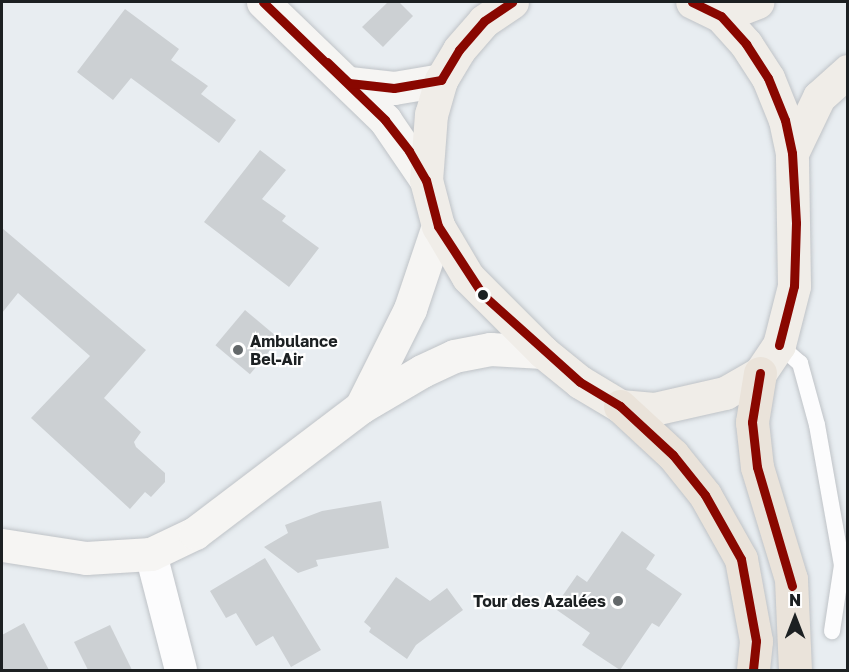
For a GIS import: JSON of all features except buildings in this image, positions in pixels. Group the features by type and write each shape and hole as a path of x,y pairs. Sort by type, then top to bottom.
{"highway":[{"path":"760,373 752,422 757,467 791,579 795,670"},
{"path":"620,406 673,455 705,495 741,559 756,641 753,670"}],"main road":[{"path":"263,2 385,120 426,180 438,226 483,295 543,352 580,382 620,406 654,409 686,405 725,393 760,373 779,345 794,286 792,153 785,120 768,78 747,44 706,9"},
{"path":"426,180 432,114 441,80 459,50 484,21 512,2"},
{"path":"706,9 757,2"},
{"path":"792,153 819,97 845,69"},
{"path":"349,83 394,88 441,80"},
{"path":"361,407 410,309 438,226"},
{"path":"2,545 86,558 151,554 195,533 361,407 454,356 490,349 543,352"}],"street":[{"path":"151,554 181,670"}],"lane":[{"path":"779,345 800,363 817,425 842,565 832,631"}],"transit line":[{"path":"263,2 385,120 409,151 426,180 438,226 483,295 580,382 620,406 673,455 705,495 741,559 756,641 753,670"},
{"path":"327,62 349,83 394,88 441,80 459,50 484,21 512,2"},
{"path":"692,2 721,16 746,44 768,78 785,120 792,153 796,223 794,286 779,345"},
{"path":"760,373 752,422 757,467 792,586"}],"place":[{"name":"Ambulance Bel-Air","path":"238,350"},
{"name":"Tour des Azalées","path":"618,601"}]}
